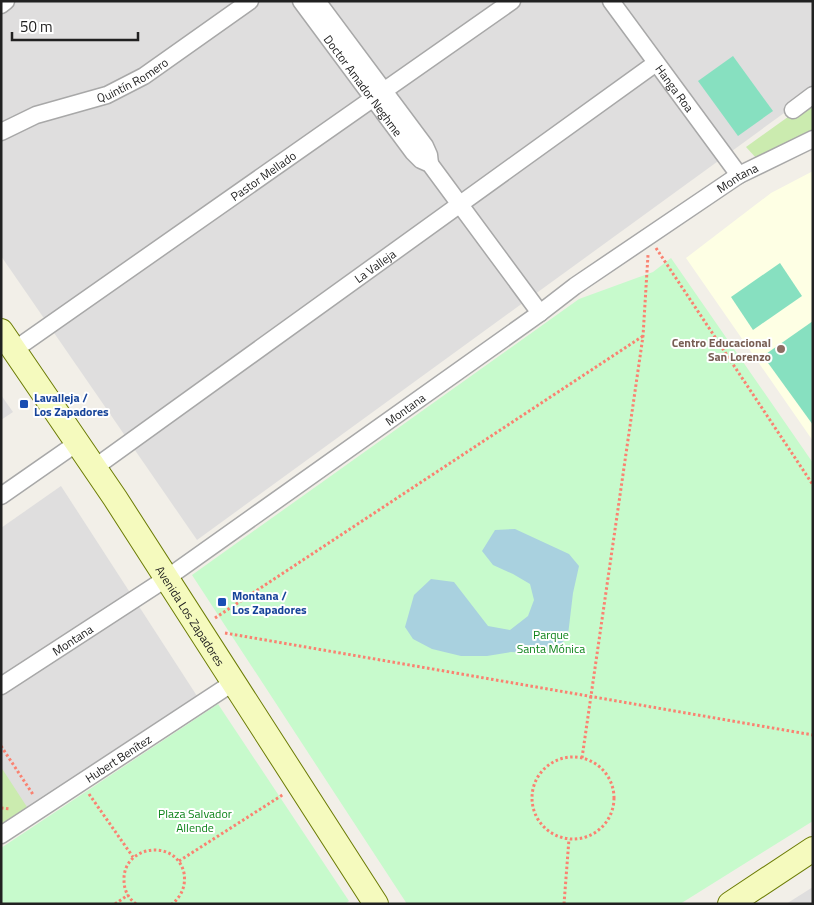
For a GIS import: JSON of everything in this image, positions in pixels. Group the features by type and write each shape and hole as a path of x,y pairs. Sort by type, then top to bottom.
{"main road":[{"name":"Avenida Los Zapadores","path":"7,340 200,628 376,904"},
{"path":"730,904 813,849"}],"street":[{"path":"1,5 6,1"},
{"name":"Quintín Romero","path":"1,132 36,115 91,101 126,86 144,76 250,1"},
{"name":"Doctor Amador Neghme","path":"301,1 378,95 425,146 429,154 430,164 540,313"},
{"name":"Doctor Amador Neghme","path":"317,1 378,95"},
{"name":"Pastor Mellado","path":"7,340 378,95 512,1"},
{"name":"Hanga Roa","path":"611,1 739,175"},
{"name":"La Valleja","path":"94,468 656,63"},
{"path":"793,110 813,95"},
{"name":"Montana","path":"1,686 167,578 540,313 575,286 739,175 813,139"},
{"path":"1,496 77,442"},
{"name":"Hubert Benítez","path":"1,835 234,682"}],"path":[{"path":"582,758 643,336 648,237"},
{"path":"648,237 813,485"},
{"path":"200,628 643,336"},
{"path":"200,628 813,735"},
{"path":"1,746 42,808"},
{"path":"569,757 582,758 594,763 605,772 612,784 614,798 612,811 606,823 595,833 582,838 569,839 556,835 545,828 537,817 533,805 533,791 537,778 545,768 556,761 569,757"},
{"path":"81,782 133,857"},
{"path":"179,861 300,784"},
{"path":"564,904 569,839"},
{"path":"136,904 128,895 124,886 124,875 127,866 133,857 141,852 156,849 171,854 179,861 183,870 185,880 183,890 172,904"},
{"path":"115,904 128,895"}],"shaded area":[{"path":"1,1 813,1 813,92 197,540 1,256"},
{"name":"Centro Educacional San Lorenzo","path":"813,171 813,441 686,258 771,193"},
{"path":"1,395 13,412 1,420"},
{"path":"61,486 197,696 1,829 1,528"},
{"path":"813,887 813,904 786,904"}],"green space":[{"path":"733,56 773,111 738,136 698,81"},
{"path":"813,99 813,131 757,159 746,147"},
{"name":"Parque Santa Mónica","path":"671,258 813,463 813,821 680,904 407,904 192,575 579,299 653,272"},
{"path":"780,263 802,296 753,330 731,297"},
{"path":"813,321 813,425 763,356"},
{"name":"Plaza Salvador Allende","path":"218,704 349,901 345,904 1,904 1,848"},
{"path":"1,767 27,807 1,824"}],"water":[{"path":"515,529 569,554 579,566 573,593 568,635 554,654 511,652 487,656 461,656 432,649 413,639 405,627 414,595 431,579 454,582 488,626 510,630 528,616 534,600 530,584 493,565 482,551 495,530"}],"place":[{"name":"Centro Educacional San Lorenzo","path":"781,349"},
{"name":"Lavalleja / Los Zapadores","path":"24,404"},
{"name":"Montana / Los Zapadores","path":"222,602"}]}
